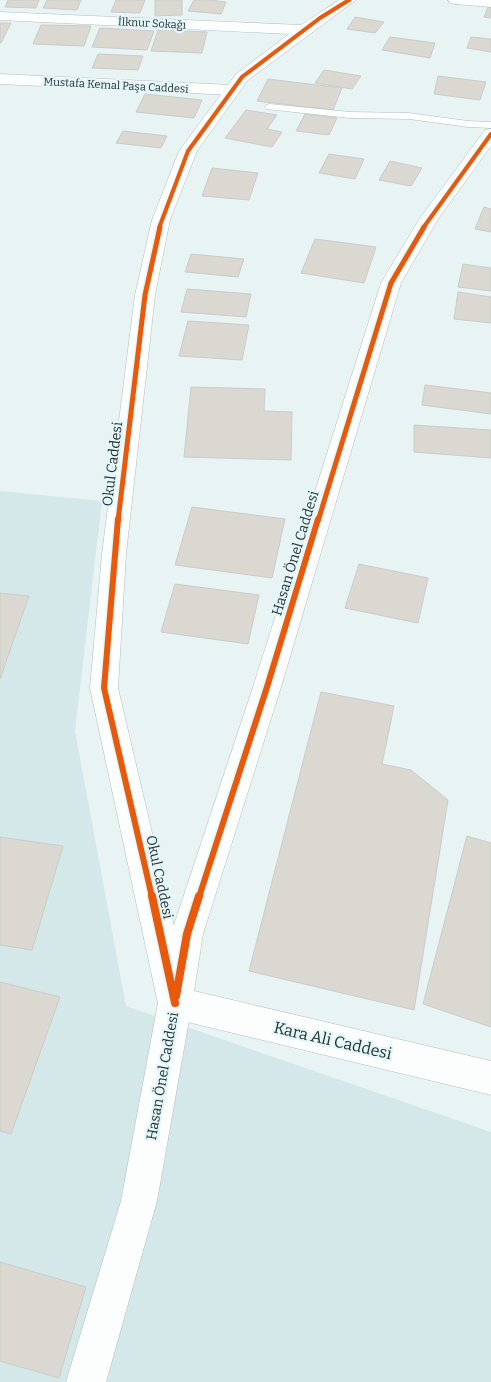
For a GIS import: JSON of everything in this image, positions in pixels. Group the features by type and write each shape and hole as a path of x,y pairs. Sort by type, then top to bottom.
{"street":[{"name":"Okul Caddesi","path":"175,1003 104,688 114,554 147,286 161,220 188,151 242,77 304,30 349,0"},
{"path":"455,0 491,3"},
{"name":"İlknur Sokağı","path":"0,16 87,13 304,30"},
{"name":"Mustafa Kemal Paşa Caddesi","path":"0,79 232,90"},
{"name":"Hasan Önel Caddesi","path":"86,1382 139,1201 187,934 267,687 391,283 429,218 491,134"},
{"name":"Kara Ali Caddesi","path":"175,1003 491,1078"}],"lane":[{"path":"270,108 409,116 468,124 491,125"}],"shaded area":[{"path":"0,491 102,501 75,731 126,1006 491,1132 491,1382 0,1382"}],"building":[{"path":"8,0 39,0 36,8 5,7"},
{"path":"47,0 81,0 77,10 43,8"},
{"path":"116,0 145,0 140,13 111,12"},
{"path":"155,0 182,0 182,15 155,16"},
{"path":"194,0 226,2 221,14 188,11"},
{"path":"488,7 491,7 491,18 484,17"},
{"path":"355,17 384,22 375,33 347,29"},
{"path":"0,23 11,23 1,43 0,43"},
{"path":"41,25 91,26 84,46 33,44"},
{"path":"100,28 154,31 147,50 92,47"},
{"path":"158,30 207,32 202,53 151,51"},
{"path":"390,37 435,43 430,58 382,50"},
{"path":"471,37 491,39 491,52 467,48"},
{"path":"98,54 143,56 138,70 92,68"},
{"path":"324,70 361,76 352,89 315,83"},
{"path":"438,76 486,82 480,100 434,94"},
{"path":"268,79 342,88 333,110 257,101"},
{"path":"145,94 202,100 194,118 136,112"},
{"path":"246,110 277,115 267,129 282,132 272,147 225,138"},
{"path":"305,114 337,118 329,135 296,131"},
{"path":"123,131 167,136 161,148 116,143"},
{"path":"329,154 364,159 355,179 319,173"},
{"path":"390,161 422,168 411,186 379,180"},
{"path":"212,168 258,173 249,200 202,196"},
{"path":"484,207 491,209 491,232 475,229"},
{"path":"315,239 376,247 364,283 301,273"},
{"path":"191,254 244,259 238,277 185,272"},
{"path":"463,264 491,268 491,291 458,287"},
{"path":"187,289 251,294 246,317 181,312"},
{"path":"458,292 491,297 491,323 454,319"},
{"path":"188,321 249,325 242,360 179,356"},
{"path":"425,385 491,393 491,414 422,405"},
{"path":"191,387 265,389 264,411 292,412 291,460 184,457"},
{"path":"414,425 491,430 491,458 414,452"},
{"path":"192,507 285,519 272,578 175,565"},
{"path":"359,564 428,578 418,623 345,608"},
{"path":"175,584 259,595 248,644 161,632"},
{"path":"0,593 29,596 0,679"},
{"path":"321,692 394,706 382,764 411,770 448,800 414,1010 249,971"},
{"path":"467,836 491,843 491,1027 423,1004"},
{"path":"0,837 63,846 32,950 0,945"},
{"path":"0,982 60,997 11,1134 0,1131"},
{"path":"0,1262 86,1287 59,1378 0,1361"}],"cycle path":[{"path":"175,1003 104,688 114,554 145,295 161,220 188,151 242,77 320,18 349,0"},
{"path":"176,996 187,934 267,687 391,283 429,218 491,134"}]}
